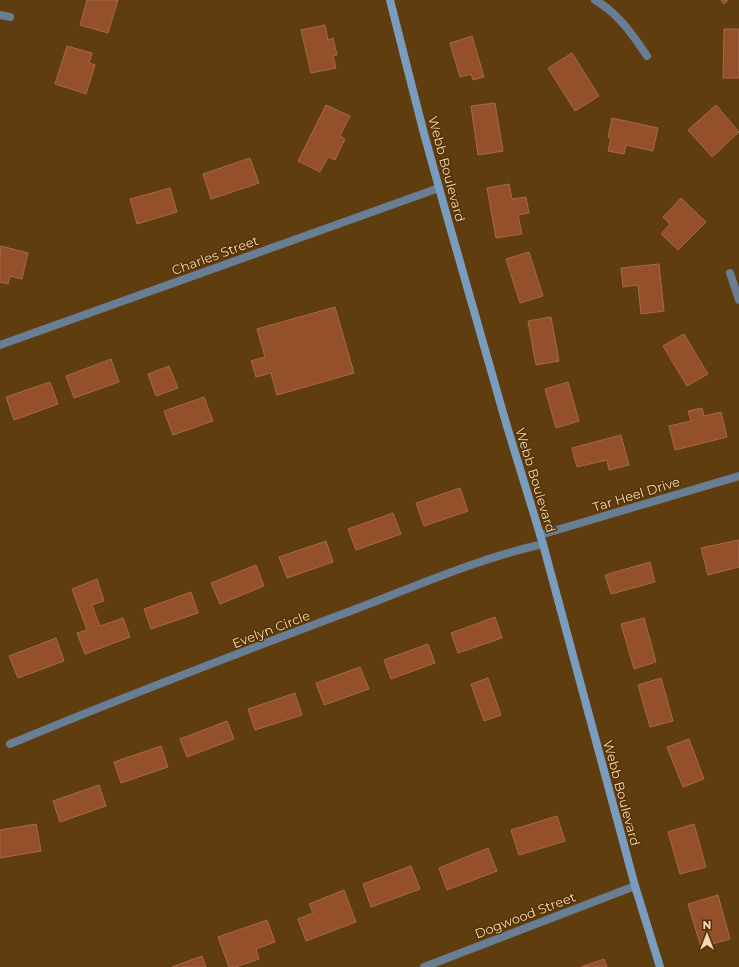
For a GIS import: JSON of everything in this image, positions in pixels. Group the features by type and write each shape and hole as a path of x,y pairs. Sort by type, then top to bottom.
{"street":[{"name":"Webb Boulevard","path":"390,0 439,188 506,424 540,535 634,886 660,967"},
{"path":"595,0 614,13 628,29 647,56"},
{"path":"0,15 10,17"},
{"name":"Charles Street","path":"0,345 439,188"},
{"path":"730,273 739,300"},
{"name":"Tar Heel Drive","path":"540,535 739,476"},
{"name":"Evelyn Circle","path":"10,744 279,638 474,564 519,549 542,544"},
{"name":"Dogwood Street","path":"424,967 634,886"}],"building":[{"path":"87,0 118,0 108,33 80,25"},
{"path":"721,0 728,0 724,4"},
{"path":"325,25 328,40 333,38 337,55 333,56 336,68 311,73 301,30"},
{"path":"724,29 739,29 739,78 723,78"},
{"path":"472,36 484,77 473,80 471,74 460,77 450,43"},
{"path":"67,46 92,53 89,63 95,65 86,94 55,84"},
{"path":"572,53 599,96 575,111 548,68"},
{"path":"495,103 503,151 478,155 471,106"},
{"path":"326,105 350,116 340,136 345,139 335,160 328,157 320,172 298,161"},
{"path":"716,105 739,132 712,157 688,130"},
{"path":"612,118 658,128 653,151 626,145 624,154 608,151 611,138 608,137"},
{"path":"250,158 259,183 211,199 203,174"},
{"path":"509,184 512,199 526,197 529,213 518,215 522,234 496,238 487,188"},
{"path":"170,188 177,212 137,224 130,199"},
{"path":"681,198 706,222 678,250 661,234 670,224 663,217"},
{"path":"1,246 28,253 22,279 10,276 8,284 0,282"},
{"path":"529,252 543,296 520,303 506,259"},
{"path":"659,264 664,311 641,314 638,285 623,287 621,268"},
{"path":"335,307 354,373 277,395 271,373 256,377 251,361 265,357 257,329"},
{"path":"551,317 559,361 536,365 528,321"},
{"path":"684,334 708,374 687,386 663,346"},
{"path":"111,359 119,382 74,398 66,376"},
{"path":"169,366 178,388 156,396 148,374"},
{"path":"50,382 58,404 14,420 6,397"},
{"path":"568,382 579,421 556,428 545,389"},
{"path":"204,397 213,421 173,435 164,411"},
{"path":"702,408 704,416 721,412 727,437 675,450 669,426 691,421 688,411"},
{"path":"621,435 629,465 609,470 607,460 577,467 572,448"},
{"path":"460,488 468,511 424,526 416,503"},
{"path":"393,513 401,534 356,550 348,529"},
{"path":"739,540 739,567 708,575 701,548"},
{"path":"326,541 333,562 287,578 279,557"},
{"path":"650,562 655,582 611,594 605,575"},
{"path":"256,565 264,586 220,604 211,583"},
{"path":"97,579 104,601 92,605 100,626 123,618 130,637 85,654 77,633 87,630 72,589"},
{"path":"191,592 198,613 151,629 144,609"},
{"path":"495,617 502,638 458,653 451,633"},
{"path":"644,618 656,662 634,669 621,624"},
{"path":"56,638 64,661 18,678 9,656"},
{"path":"428,644 435,663 391,679 384,660"},
{"path":"360,667 369,689 324,705 316,683"},
{"path":"488,678 501,715 484,721 471,684"},
{"path":"661,678 673,721 650,727 638,685"},
{"path":"295,693 302,715 255,730 248,709"},
{"path":"227,721 234,739 187,757 180,739"},
{"path":"689,739 704,779 683,787 667,747"},
{"path":"161,746 168,767 121,783 114,762"},
{"path":"99,785 106,806 60,822 53,801"},
{"path":"557,816 565,841 519,855 511,830"},
{"path":"36,824 41,851 0,858 0,830"},
{"path":"694,824 706,867 680,874 668,832"},
{"path":"488,848 497,871 447,890 439,868"},
{"path":"411,866 420,889 371,907 363,884"},
{"path":"344,890 356,922 306,941 298,919 313,913 309,904"},
{"path":"718,895 730,939 701,947 688,904"},
{"path":"267,920 275,942 256,949 259,959 236,967 229,967 218,937"},
{"path":"202,956 206,967 172,967"},
{"path":"604,959 607,967 581,967"}]}
